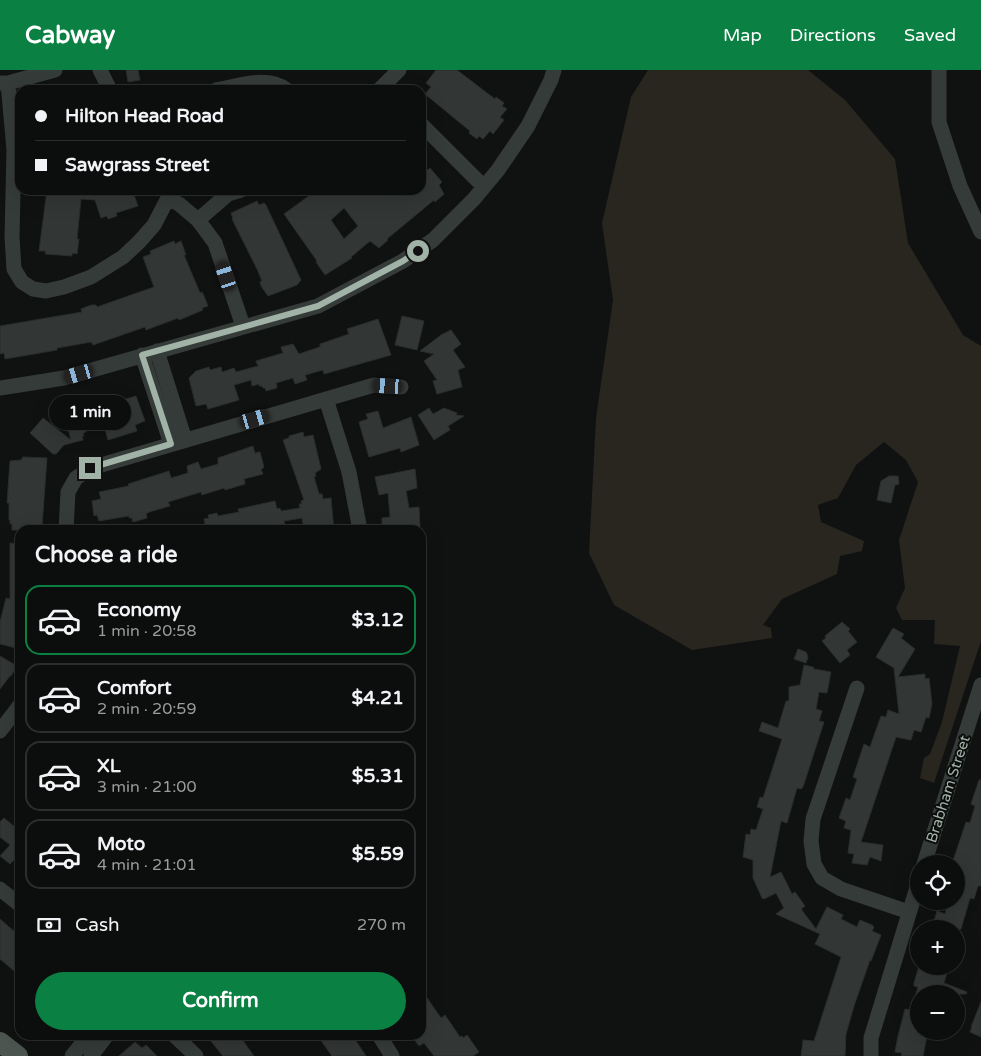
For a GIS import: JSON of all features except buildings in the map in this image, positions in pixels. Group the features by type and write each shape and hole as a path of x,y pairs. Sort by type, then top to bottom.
{"main road":[{"path":"0,1042 18,1056"}],"street":[{"path":"55,70 4,83 14,150 12,237 14,269 22,282 33,289 46,291 64,287 91,277 123,257 139,242 154,225 166,195"},
{"path":"100,70 108,85"},
{"path":"386,85 398,70"},
{"path":"0,388 64,378 157,350 318,306 403,261 433,240 498,170 528,126 554,70"},
{"path":"938,70 939,122 960,186 981,232"},
{"path":"246,85 264,82 280,85"},
{"path":"426,129 484,187"},
{"path":"167,195 198,220 215,243 243,326"},
{"path":"198,220 227,195"},
{"path":"157,350 178,442"},
{"path":"142,355 178,442"},
{"path":"66,525 68,492 76,478 90,468 374,385 401,387"},
{"path":"326,399 349,472 359,525"},
{"name":"Brabham Street","path":"927,855 981,685"},
{"path":"857,688 813,819 811,841 814,864 822,878 841,889 909,912"},
{"path":"0,731 15,712"},
{"path":"0,888 15,901"},
{"path":"872,1056 871,1038 910,909"},
{"path":"72,1056 85,1040"},
{"path":"91,1056 104,1040"},
{"path":"179,1040 196,1056"},
{"path":"382,1040 392,1056"}],"shaded area":[{"path":"648,70 808,70 845,100 895,159 908,243 963,335 981,346 981,641 934,783 920,778 924,758 930,754 942,722 960,646 934,644 935,620 902,620 896,608 905,588 899,540 918,482 906,460 884,442 856,465 838,498 818,505 821,522 864,541 862,551 840,556 837,574 782,599 763,625 771,628 772,638 692,650 614,605 589,553 596,418 613,300 602,223 631,97"}],"route":[{"path":"90,468 171,444 142,355 318,306 403,261 418,251"}]}
